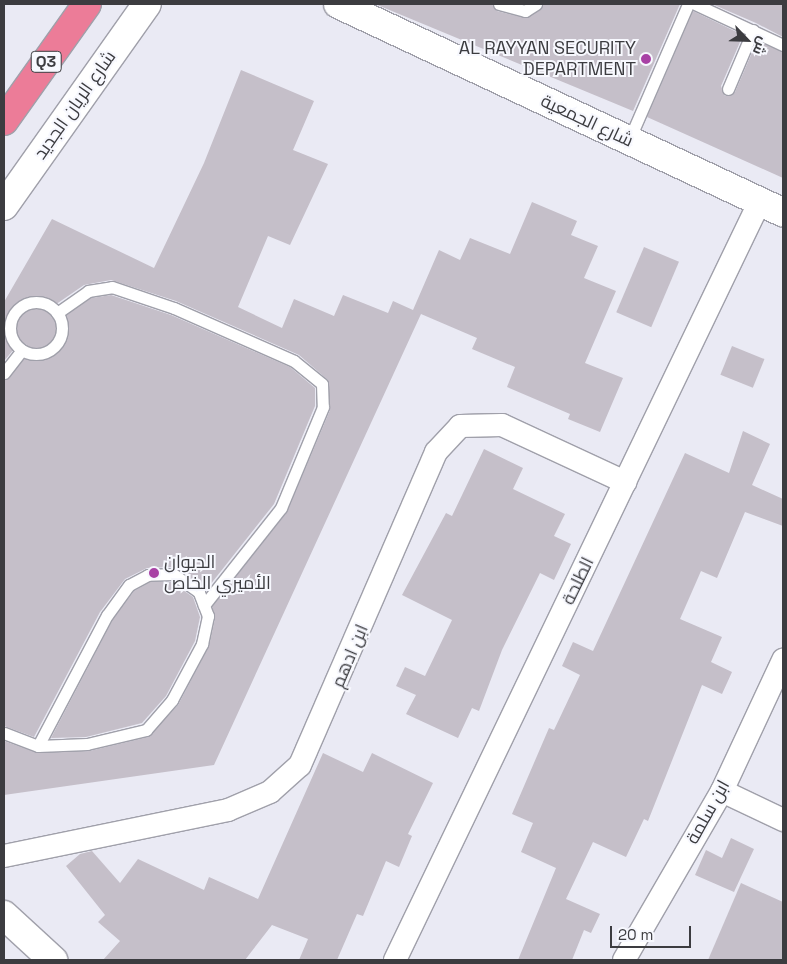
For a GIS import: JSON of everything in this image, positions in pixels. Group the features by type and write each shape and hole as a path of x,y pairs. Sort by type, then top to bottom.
{"highway":[{"name":"Q3","path":"4,121 87,4"}],"street":[{"name":"شارع الريان الجديد","path":"4,206 147,4"},
{"name":"شارع الجمعية","path":"338,4 772,206"},
{"name":"الطلحة","path":"402,958 625,482 772,206"},
{"name":"ابن ادهم","path":"4,856 228,810 270,792 300,765 436,452 460,426 502,425 625,482"},
{"name":"ابن سلمة","path":"624,960 722,791 783,660"},
{"path":"722,791 783,820"},
{"path":"4,915 53,960"}],"lane":[{"path":"499,4 526,11 536,4"},
{"path":"629,140 688,4"},
{"path":"695,4 783,45"},
{"path":"728,89 753,30"},
{"path":"57,313 88,291 112,287 174,308 294,361 322,384 323,407 281,508 204,606"},
{"path":"41,302 57,313 62,332 58,342 42,353 22,350 10,333 11,323 21,306 41,302"},
{"path":"4,373 22,350"},
{"path":"4,733 38,746 87,744 146,730 172,700 202,644 208,616 199,592 173,574 148,575 129,585 107,615 38,746"}],"building":[{"path":"375,4 492,4 497,11 526,18 543,4 680,4 633,111"},
{"path":"712,4 783,4 783,37 756,23"},
{"path":"693,11 743,35 721,86 725,96 735,92 757,41 783,52 783,178 647,117"},
{"name":"الديوان الأميري الخاص","path":"241,70 314,101 293,150 328,164 290,245 268,236 238,307 282,328 294,299 334,316 343,295 388,313 393,301 413,310 439,250 460,260 470,238 510,254 532,202 577,221 571,235 598,246 584,278 616,291 585,363 623,378 600,432 568,419 570,414 507,387 515,367 472,349 477,338 421,314 214,765 4,795 4,741 38,753 89,751 148,737 178,705 209,646 215,618 212,606 287,512 330,410 328,380 299,355 176,301 111,280 84,285 52,307 51,317 58,320 91,298 111,295 171,315 290,367 315,388 315,406 274,504 206,590 173,567 147,568 125,579 100,612 34,737 4,726 4,380 29,351 26,344 19,343 4,361 4,302 52,219 154,268 204,163"},
{"path":"644,247 679,262 651,327 616,312"},
{"path":"732,346 764,359 753,388 720,375"},
{"path":"743,431 770,444 752,485 783,499 783,526 745,512 717,578 701,571 680,619 722,637 711,662 732,672 722,694 702,685 648,821 644,819 626,857 593,842 566,899 600,914 591,933 584,930 572,960 518,960 556,868 521,852 533,823 512,814 549,728 554,730 580,675 562,666 573,642 593,651 685,453 729,473"},
{"path":"484,449 523,468 513,489 565,514 554,536 571,544 554,580 540,573 502,650 479,711 472,708 458,738 406,714 416,695 396,686 405,667 425,676 452,620 402,595 446,513 452,516"},
{"path":"150,582 171,582 193,597 200,617 195,641 166,696 142,723 86,737 51,738 113,619 134,591"},
{"path":"323,753 363,772 372,753 433,783 408,834 412,836 399,867 386,861 363,916 357,914 337,960 299,960 308,939 272,925 245,960 103,960 120,941 98,922 105,915 66,866 80,854 92,851 120,883 138,859 204,890 209,877 258,899"},
{"path":"731,838 754,849 734,892 695,875 706,850 722,858"},
{"path":"741,883 783,902 783,960 708,960"}],"place":[{"name":"AL RAYYAN SECURITY DEPARTMENT","path":"646,59"},
{"name":"الديوان الأميري الخاص","path":"154,573"}]}
